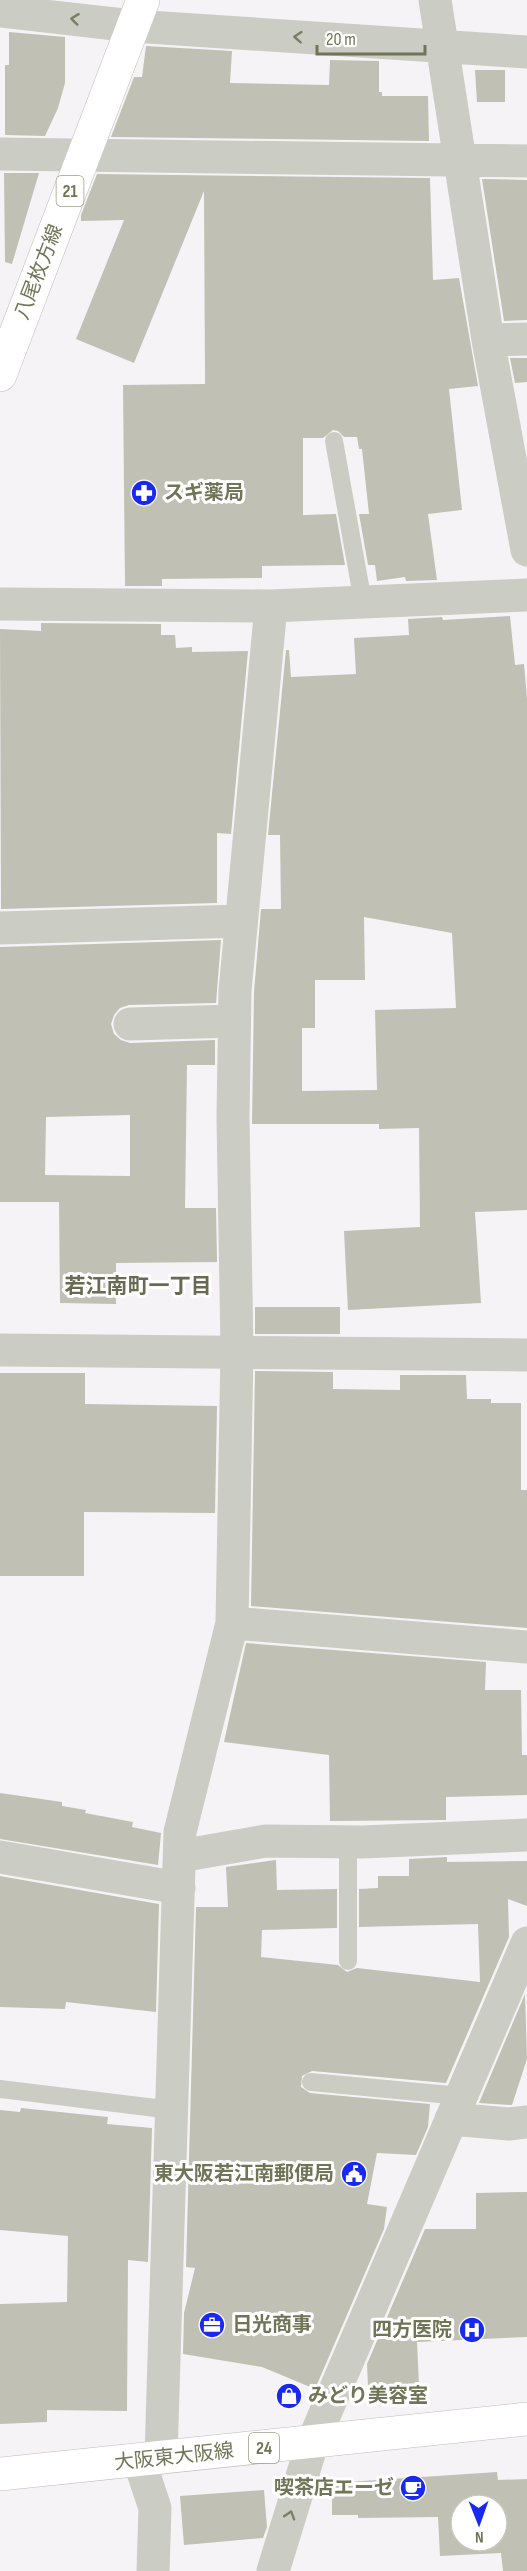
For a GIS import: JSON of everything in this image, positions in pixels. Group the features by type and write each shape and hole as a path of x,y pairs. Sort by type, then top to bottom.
{"main road":[{"name":"八尾枚方線","path":"0,375 138,11"},
{"name":"大阪東大阪線","path":"0,2474 312,2444 527,2419"}],"street":[{"path":"435,0 462,161 488,340 527,550"},
{"path":"0,11 138,11 441,46 527,52"},
{"path":"0,154 527,161"},
{"path":"488,340 527,339"},
{"path":"0,604 271,606 527,595"},
{"path":"153,2571 155,2508 150,2459 172,2110 180,1832 231,1623 237,1351 234,1021 241,921 271,606"},
{"path":"0,928 241,921"},
{"path":"130,1024 234,1021"},
{"path":"0,1350 527,1355"},
{"path":"231,1623 527,1647"},
{"path":"0,1857 179,1872 266,1841 348,1842 527,1835"},
{"path":"273,2571 312,2444 527,1943"},
{"path":"456,2108 509,2124 527,2122"}],"lane":[{"path":"334,441 363,602"},
{"path":"348,1842 348,1961"},
{"path":"311,2082 456,2108"},
{"path":"0,2089 172,2110"}],"building":[{"path":"9,32 65,37 65,83 58,108 45,136 5,135 5,65 9,65"},
{"path":"146,46 232,51 230,83 329,85 330,60 379,61 379,92 382,92 382,96 428,96 429,141 111,137 134,77 142,77"},
{"path":"475,70 505,70 505,102 477,102"},
{"path":"4,173 39,173 12,264 5,262"},
{"path":"97,174 430,178 433,280 459,278 478,386 449,389 462,510 428,514 437,580 406,581 405,577 377,581 375,565 368,565 359,514 369,514 362,449 359,449 357,437 344,437 338,431 333,430 323,438 303,438 303,515 336,514 345,565 262,566 262,578 162,579 162,586 125,586 123,385 205,384 204,191 134,363 76,339 124,220 81,221 81,215"},
{"path":"482,179 527,180 527,320 504,321"},
{"path":"510,358 527,358 527,382 515,383"},
{"path":"510,616 515,665 524,664 527,698 527,1210 475,1212 481,1303 348,1310 344,1231 420,1227 419,1128 379,1129 379,1124 252,1124 254,992 261,909 281,909 280,835 268,835 286,650 289,650 291,677 356,674 354,638 409,635 408,619 442,617 443,620","holes":["364,917 452,933 456,1008 375,1010 377,1090 302,1091 302,1028 315,1028 315,980 365,980"]},
{"path":"41,623 161,624 161,635 175,635 176,648 192,647 192,652 248,651 231,834 217,833 217,903 1,909 0,629 41,631"},
{"path":"221,940 216,1003 129,1005 120,1008 111,1024 114,1034 130,1043 215,1040 215,1065 187,1065 185,1208 216,1208 217,1262 116,1263 116,1304 60,1303 59,1202 0,1202 0,947","holes":["130,1115 130,1176 45,1175 46,1117"]},
{"path":"255,1307 340,1307 340,1334 255,1334"},
{"path":"255,1371 333,1372 333,1389 400,1390 400,1375 466,1375 467,1399 491,1399 491,1403 521,1403 521,1490 527,1490 527,1628 251,1606"},
{"path":"0,1373 85,1373 85,1404 217,1406 215,1513 84,1512 84,1576 0,1576"},
{"path":"246,1643 486,1662 485,1690 521,1690 522,1755 527,1755 527,1795 446,1797 446,1820 330,1821 329,1755 224,1742"},
{"path":"0,1793 62,1802 62,1806 133,1822 132,1827 161,1833 158,1865 0,1839"},
{"path":"447,1857 447,1862 527,1861 527,1906 508,1899 509,1937 446,2083 312,2071 302,2076 301,2087 310,2093 430,2104 428,2127 416,2155 377,2153 367,2204 387,2207 384,2229 315,2389 262,2367 183,2354 184,2313 195,2268 186,2267 196,1907 228,1907 226,1867 276,1860 277,1890 337,1889 337,1928 262,1930 261,1957 338,1965 347,1972 357,1968 480,1982 478,1924 359,1927 359,1889 378,1888 378,1876 409,1876 409,1859"},
{"path":"0,1876 159,1904 156,2012 66,2002 65,2009 0,2007"},
{"path":"525,1994 527,2059 512,2105 479,2103"},
{"path":"21,2108 108,2117 107,2124 152,2128 148,2262 128,2260 127,2411 47,2410 47,2422 0,2424 0,2304 67,2302 68,2236 0,2230 0,2110 20,2112"},
{"path":"527,2192 527,2337 417,2342 419,2385 368,2387 367,2364 425,2229 476,2229 476,2193"},
{"path":"497,2472 498,2480 527,2479 527,2571 503,2571 501,2553 440,2556 438,2517 358,2518 358,2515 332,2515 332,2483"},
{"path":"264,2490 267,2527 263,2538 184,2545 180,2496"}],"place":[{"name":"スギ薬局","path":"144,493"},
{"name":"東大阪若江南郵便局","path":"354,2174"},
{"name":"日光商事","path":"212,2325"},
{"name":"四方医院","path":"472,2330"},
{"name":"みどり美容室","path":"289,2396"},
{"name":"喫茶店エーゼ","path":"413,2488"}],"district":[{"name":"若江南町一丁目","path":"138,1286"}]}
